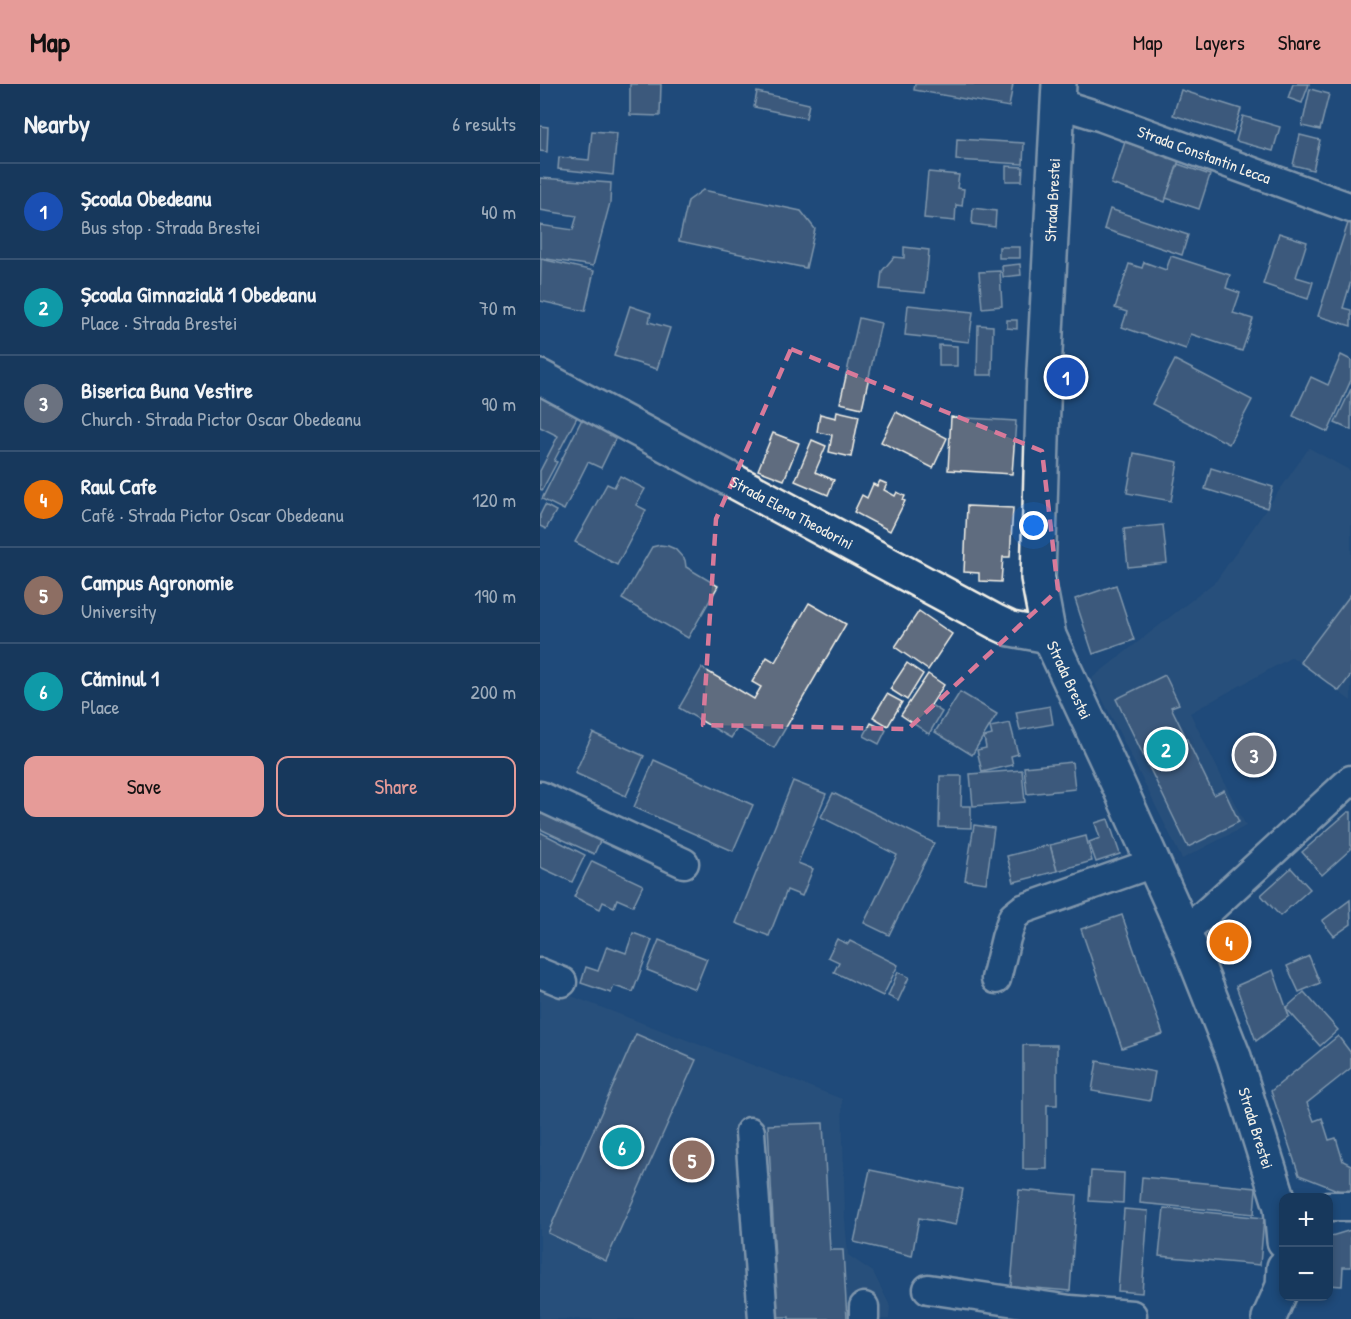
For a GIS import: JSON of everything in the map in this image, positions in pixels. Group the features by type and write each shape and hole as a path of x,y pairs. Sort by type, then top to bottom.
{"main road":[{"name":"Strada Brestei","path":"1058,93 1044,371 1038,578 1049,636 1184,931 1234,1057 1279,1198"},
{"name":"Strada Elena Theodorini","path":"540,377 996,622 1011,629 1049,636"},
{"path":"1268,1318 1279,1295"}],"street":[{"name":"Strada Constantin Lecca","path":"1058,93 1113,121 1351,208"},
{"path":"1184,931 1351,780"},
{"path":"540,796 684,863"},
{"path":"996,979 1013,917 1023,909 1153,863"},
{"path":"750,1132 763,1319"},
{"path":"1333,1206 1351,1206"},
{"path":"928,1289 972,1307 1069,1315 1132,1315"}],"highlighted area":[{"path":"791,349 1042,451 1058,590 908,729 703,725 716,519"}],"shaded area":[{"path":"1309,448 1351,471 1351,701 1292,657 1190,713 1246,826 1182,859 1092,678 1216,581"},
{"path":"540,984 842,1099 848,1255 873,1272 890,1306 889,1319 540,1319"}],"building":[{"path":"630,84 661,84 660,116 630,115"},
{"path":"915,84 1013,84 1009,107 914,90"},
{"path":"1293,84 1309,84 1302,103 1288,98"},
{"path":"1310,89 1329,94 1320,130 1302,126"},
{"path":"1181,90 1241,109 1233,134 1173,115"},
{"path":"757,92 809,104 806,118 754,107"},
{"path":"1243,116 1280,127 1273,151 1236,141"},
{"path":"540,126 548,127 547,152 540,151"},
{"path":"592,131 617,133 613,175 558,169 559,157 589,160"},
{"path":"1300,135 1320,140 1313,170 1293,165"},
{"path":"957,139 1024,143 1023,164 956,160"},
{"path":"1125,142 1179,160 1165,202 1111,184"},
{"path":"1178,164 1210,175 1199,209 1166,198"},
{"path":"1006,166 1023,167 1022,181 1006,181"},
{"path":"928,172 959,175 957,188 964,189 962,206 956,205 955,221 924,218"},
{"path":"540,178 611,183 610,203 593,266 540,258 540,225 573,230 577,216 540,210"},
{"path":"703,190 801,211 815,229 806,268 679,241 688,201"},
{"path":"973,208 996,211 995,227 972,224"},
{"path":"1110,209 1188,235 1182,255 1104,229"},
{"path":"1349,220 1351,220 1351,281 1343,308 1351,310 1351,326 1318,316"},
{"path":"1279,233 1307,242 1296,277 1313,282 1308,299 1263,284"},
{"path":"904,247 929,250 925,293 880,289 882,271 894,257 904,258"},
{"path":"999,247 1020,247 1020,258 999,258"},
{"path":"1171,256 1230,275 1226,288 1240,293 1233,313 1253,319 1242,351 1191,334 1186,349 1122,327 1127,312 1115,308 1129,264 1142,268 1144,262 1166,270"},
{"path":"541,259 594,271 585,311 540,301"},
{"path":"1020,264 1021,275 1003,277 1002,266"},
{"path":"1000,271 1002,306 982,308 979,272"},
{"path":"908,305 973,312 969,342 905,335"},
{"path":"630,306 651,313 649,322 670,328 657,369 614,356"},
{"path":"859,318 881,323 862,408 840,403"},
{"path":"1007,320 1017,320 1017,329 1007,328"},
{"path":"978,325 993,326 992,375 977,375"},
{"path":"939,345 957,346 957,366 939,366"},
{"path":"1341,355 1351,360 1351,380 1328,432 1293,416 1311,377 1328,385"},
{"path":"1175,360 1252,400 1229,444 1152,404"},
{"path":"1351,389 1351,430 1335,423"},
{"path":"540,394 578,415 542,490 540,489 540,471 558,436 540,427"},
{"path":"837,411 859,416 851,457 829,452 832,435 817,432 820,414 836,418"},
{"path":"896,412 947,438 933,468 881,442"},
{"path":"583,417 617,435 601,468 588,462 564,510 542,499"},
{"path":"951,417 1016,421 1012,474 948,470"},
{"path":"773,433 799,443 784,480 758,470"},
{"path":"812,440 826,446 815,472 834,480 828,495 795,481"},
{"path":"1134,453 1178,462 1171,501 1127,493"},
{"path":"1211,468 1273,487 1267,508 1205,489"},
{"path":"620,476 645,489 636,505 646,510 617,565 575,542 607,484 614,487"},
{"path":"880,481 887,484 884,490 895,496 897,492 905,496 903,500 905,501 890,531 854,512 862,495 867,498 873,484 877,486"},
{"path":"545,505 556,511 546,529 540,526 540,515"},
{"path":"967,506 1013,508 1010,557 1003,557 1001,582 979,581 979,573 964,572"},
{"path":"1163,525 1167,563 1128,567 1124,529"},
{"path":"660,545 675,549 685,560 686,567 718,586 688,638 622,599 652,547"},
{"path":"1116,585 1134,640 1093,654 1075,599"},
{"path":"1351,594 1351,675 1339,691 1300,662"},
{"path":"809,603 846,624 774,748 738,727 731,738 679,708 702,668 754,699 761,687 752,682 767,657 775,662"},
{"path":"919,611 952,634 928,670 895,647"},
{"path":"907,663 923,674 907,700 890,689"},
{"path":"928,674 944,685 931,705 942,712 929,734 901,715"},
{"path":"1165,675 1179,704 1171,707 1214,795 1224,790 1239,822 1188,847 1116,699"},
{"path":"960,692 997,714 972,755 935,732"},
{"path":"887,694 902,702 888,726 873,717"},
{"path":"1050,706 1053,724 1020,730 1016,712"},
{"path":"871,723 886,730 879,744 864,736"},
{"path":"1010,723 1018,754 1011,756 1013,765 982,772 977,750 986,748 984,737 992,735 990,727"},
{"path":"593,733 644,756 626,796 575,773"},
{"path":"654,760 753,805 733,851 634,807"},
{"path":"1072,762 1075,789 1027,794 1024,767"},
{"path":"1022,770 1025,802 973,806 970,774"},
{"path":"940,776 962,776 961,806 971,806 971,828 939,827"},
{"path":"793,781 826,794 798,863 813,869 802,896 787,890 769,936 736,923"},
{"path":"833,793 934,843 889,935 864,923 897,855 821,817"},
{"path":"540,802 604,832 594,854 540,829"},
{"path":"1348,812 1351,812 1351,849 1322,875 1302,852"},
{"path":"1108,819 1120,854 1096,862 1089,842 1100,838 1095,823"},
{"path":"974,825 994,828 986,883 965,880"},
{"path":"540,832 585,855 572,882 540,867"},
{"path":"1086,836 1092,861 1057,871 1050,845"},
{"path":"1050,845 1057,871 1014,882 1007,856"},
{"path":"592,861 643,885 633,906 617,899 614,907 603,902 600,909 574,897"},
{"path":"1291,868 1310,889 1280,916 1261,895"},
{"path":"1350,900 1351,924 1334,936 1322,921"},
{"path":"1122,915 1163,1034 1122,1048 1081,929"},
{"path":"633,933 652,940 633,992 614,986 611,993 581,983 586,967 598,971 607,946 626,953"},
{"path":"837,939 848,944 850,941 898,965 883,996 834,972 839,962 828,957"},
{"path":"659,940 707,959 695,989 647,970"},
{"path":"1309,956 1320,983 1299,992 1287,966"},
{"path":"1273,970 1289,1016 1256,1041 1236,986"},
{"path":"898,972 909,977 898,1001 888,996"},
{"path":"1304,992 1338,1030 1320,1046 1286,1008"},
{"path":"636,1034 696,1060 606,1261 548,1233"},
{"path":"1338,1036 1351,1053 1351,1068 1307,1103 1314,1121 1322,1118 1329,1140 1336,1138 1343,1161 1351,1165 1350,1195 1299,1175 1271,1091"},
{"path":"1023,1045 1057,1045 1057,1105 1047,1105 1047,1169 1023,1169"},
{"path":"1097,1061 1155,1072 1150,1101 1092,1091"},
{"path":"823,1123 830,1250 843,1250 847,1319 778,1317 768,1125"},
{"path":"870,1170 963,1189 956,1225 919,1218 912,1256 854,1242"},
{"path":"1091,1171 1124,1173 1123,1203 1089,1201"},
{"path":"1142,1177 1256,1188 1254,1214 1140,1203"},
{"path":"1019,1190 1077,1195 1070,1291 1011,1286"},
{"path":"1164,1208 1264,1218 1260,1265 1159,1256"},
{"path":"1124,1209 1148,1211 1142,1293 1118,1291"},
{"path":"1351,1230 1351,1267 1343,1267 1342,1286 1333,1285 1333,1235"}],"place":[{"name":"Școala Obedeanu","path":"1066,377"},
{"name":"Școala Gimnazială 1 Obedeanu","path":"1166,749"},
{"name":"Biserica Buna Vestire","path":"1254,755"},
{"name":"Raul Cafe","path":"1229,942"},
{"name":"Căminul 1","path":"622,1147"},
{"name":"Campus Agronomie","path":"692,1160"}]}
